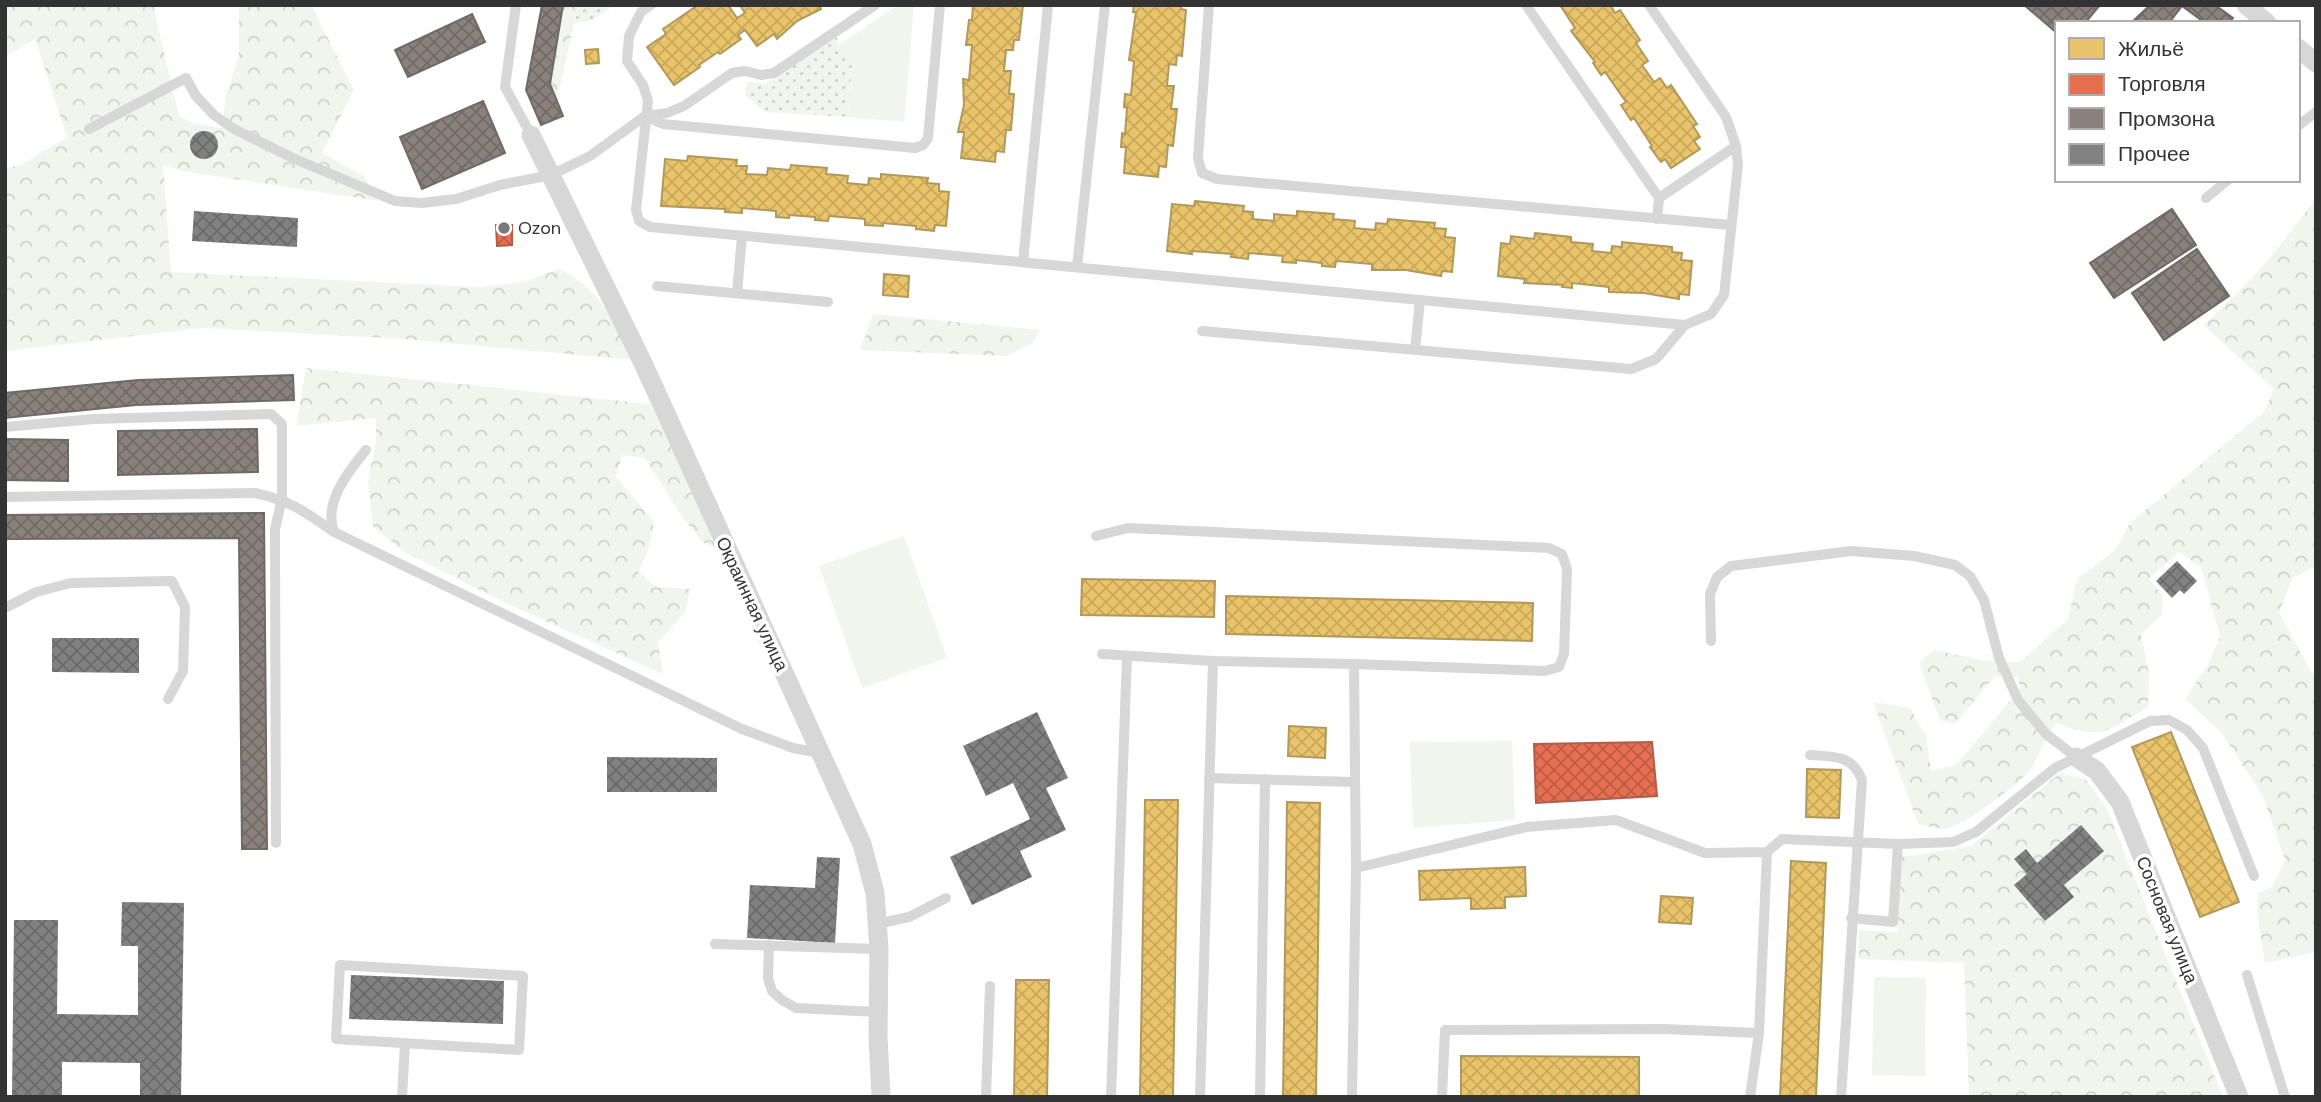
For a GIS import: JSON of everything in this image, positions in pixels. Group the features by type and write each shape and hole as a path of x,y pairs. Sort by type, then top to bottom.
{"street":[{"path":"2246,5 2265,21"},
{"path":"2300,50 2316,63"},
{"name":"Окраинная улица","path":"531,135 643,363 862,844 875,893 879,948 881,1097"},
{"name":"Сосновая улица","path":"2076,757 2097,771 2120,802 2239,1097"}],"lane":[{"path":"516,5 505,88 531,135"},
{"path":"651,5 641,12 629,36 627,61 643,85 648,101 636,210 639,221 650,227 1685,325"},
{"path":"89,129 186,78 196,96 214,115 234,129 295,159 395,201 422,203 456,199 500,185 551,175 590,156 645,116 667,113 684,106 732,73 774,73 875,5"},
{"path":"645,116 663,124 915,148 923,145 928,138 940,5"},
{"path":"1023,262 1048,5"},
{"path":"1077,267 1105,5"},
{"path":"1209,5 1198,158 1202,173 1217,178 1731,225"},
{"path":"1527,5 1659,198 1657,219"},
{"path":"1202,331 1632,369 1656,359 1685,325 1712,314 1724,295 1738,166 1736,146 1724,113 1649,5"},
{"path":"2300,124 2316,112"},
{"path":"1659,198 1736,146"},
{"path":"2206,198 2226,182"},
{"path":"737,293 742,236"},
{"path":"657,286 828,302"},
{"path":"1415,350 1420,300"},
{"path":"5,427 94,419 271,414 282,424 282,499 275,528 276,843"},
{"path":"334,533 330,521 342,480 366,450"},
{"path":"5,497 255,493 282,499 304,510 334,533 742,729 793,748 821,753"},
{"path":"1096,536 1128,528 1549,548 1562,554 1567,569 1564,654 1559,667 1545,671 1213,661 1102,654"},
{"path":"1711,641 1710,594 1717,577 1731,566 1851,551 1914,556 1955,565 1970,576 1984,600 1999,658 2018,700 2046,734 2076,757"},
{"path":"5,608 36,592 71,583 172,581 185,607 183,671 169,699"},
{"path":"1111,1097 1127,656"},
{"path":"1200,1097 1213,661"},
{"path":"1352,1097 1356,869 1354,664"},
{"path":"1356,869 1526,827 1616,820 1705,853 1767,852 1782,839 1898,844 1953,842 1976,832 2055,768 2150,721 2169,720 2187,730 2203,748 2254,876"},
{"path":"1810,755 1838,757 1849,761 1858,769 1862,780 1841,1097"},
{"path":"1209,778 1356,782"},
{"path":"1260,1097 1265,779"},
{"path":"1851,918 1893,922 1898,844"},
{"path":"1750,1097 1759,1033 1767,852"},
{"path":"877,924 909,917 946,898"},
{"path":"715,944 879,948"},
{"path":"769,945 768,978 772,991 782,1000 796,1008 878,1012"},
{"path":"340,965 523,976 519,1050 405,1044 336,1040 340,965"},
{"path":"2247,975 2285,1097"},
{"path":"986,1097 990,986"},
{"path":"1442,1097 1445,1030 1664,1029 1759,1033"},
{"path":"402,1097 405,1044"}],"green space":[{"path":"5,5 153,5 179,116 193,123 222,128 226,95 239,55 239,5 311,5 354,90 322,153 364,176 379,201 182,171 163,165 171,272 478,287 524,282 560,269 596,297 613,319 635,360 404,339 202,328 5,351 5,168 21,165 67,137 35,39 5,57"},
{"path":"563,5 578,5 557,100 550,84"},
{"path":"578,5 615,5 592,20 574,24"},
{"path":"898,5 914,5 904,122 848,117 852,64 839,45"},
{"path":"837,37 839,45 852,64 848,117 765,112 745,95 748,81 765,84"},
{"path":"2316,198 2316,566 2292,579 2279,612 2311,672 2316,674 2316,952 2265,963 2258,919 2258,893 2272,887 2285,860 2263,796 2221,732 2185,699 2208,665 2220,636 2201,567 2179,552 2149,579 2163,596 2162,615 2141,634 2149,673 2148,707 2104,731 2085,731 2056,723 2029,771 2002,795 1963,822 1945,829 1918,824 1873,702 1910,708 1926,736 1931,771 1956,765 2020,689 2018,677 1995,676 1955,724 1940,720 1919,663 1934,650 1986,661 2020,662 2068,619 2077,579 2115,550 2130,523 2264,412 2274,389 2203,325 2263,265"},
{"path":"873,314 1041,330 1032,343 1006,356 860,350"},
{"path":"306,368 650,404 720,550 702,542 683,518 645,458 622,455 616,477 654,522 649,548 638,572 656,587 690,589 686,611 658,642 663,674 506,603 406,553 373,527 368,481 376,442 376,418 296,426"},
{"path":"904,536 947,658 862,688 819,566"},
{"path":"1512,741 1515,820 1413,828 1410,742"},
{"path":"2060,773 2085,779 2105,805 2223,1097 1969,1097 1964,963 1859,959 1859,930 1897,932 1901,857 1971,846"},
{"path":"1874,977 1926,978 1925,1076 1872,1075"}],"building: Жильё":[{"path":"698,5 728,5 737,18 745,13 741,7 743,5 819,5 821,9 797,21 777,39 774,34 757,46 745,30 738,35 741,39 699,65 700,67 674,85 647,47 666,34 663,29"},
{"path":"973,5 1023,5 1019,40 1014,40 1013,50 1006,50 1004,71 1011,71 1009,94 1014,94 1011,130 1006,130 1004,152 996,151 995,162 961,158 964,132 958,132 964,105 963,79 969,80 972,45 966,45"},
{"path":"1134,5 1181,5 1181,9 1186,10 1182,56 1177,55 1176,65 1169,64 1167,86 1174,86 1171,109 1177,109 1173,146 1168,145 1166,167 1159,166 1158,177 1124,173 1126,147 1121,147 1127,108 1124,107 1125,94 1131,95 1134,61 1129,60 1136,12 1133,12"},
{"path":"1560,5 1610,5 1615,13 1620,10 1640,40 1636,43 1648,61 1642,65 1654,82 1660,78 1667,88 1671,85 1697,124 1693,126 1700,137 1694,141 1700,149 1671,168 1665,159 1661,162 1634,118 1631,120 1621,105 1626,102 1605,72 1601,75 1593,63 1595,62 1571,31 1575,28"},
{"path":"598,49 599,63 586,64 585,50"},
{"path":"688,156 737,160 736,166 747,166 746,174 767,175 768,168 790,170 791,165 827,168 826,174 848,176 847,183 868,185 869,178 881,179 881,174 928,178 927,183 939,184 939,191 949,192 946,226 935,225 934,231 916,229 916,226 883,223 883,226 865,225 865,219 829,216 828,221 789,215 789,218 776,217 776,211 742,208 742,213 725,212 725,209 661,206 665,159 687,161"},
{"path":"1195,201 1244,206 1243,211 1253,212 1253,219 1274,221 1274,214 1297,216 1297,211 1334,214 1333,219 1355,221 1354,228 1375,230 1376,223 1387,224 1388,219 1435,223 1434,228 1446,229 1445,237 1455,238 1452,272 1442,271 1441,276 1406,270 1372,270 1372,264 1336,261 1335,267 1296,260 1296,263 1282,262 1283,256 1249,253 1248,259 1231,257 1232,254 1167,251 1172,204 1194,206"},
{"path":"1535,233 1571,237 1571,242 1593,244 1592,251 1611,253 1612,246 1622,247 1622,242 1672,247 1672,252 1682,253 1681,260 1692,261 1689,295 1679,294 1679,299 1644,293 1609,292 1609,287 1572,283 1572,288 1524,283 1525,279 1498,276 1501,243 1510,244 1511,236 1534,239"},
{"path":"884,274 909,276 908,297 883,295"},
{"path":"1082,579 1215,581 1214,617 1081,615"},
{"path":"1226,596 1533,603 1532,641 1226,634"},
{"path":"1289,726 1326,728 1325,758 1288,756"},
{"path":"2171,732 2239,902 2200,917 2132,747"},
{"path":"1807,769 1841,770 1839,818 1806,817"},
{"path":"1145,800 1178,800 1173,1097 1140,1097"},
{"path":"1287,802 1320,803 1316,1097 1283,1097"},
{"path":"1791,861 1826,863 1816,1097 1780,1097"},
{"path":"1525,867 1526,896 1505,897 1505,908 1471,909 1471,898 1420,900 1419,871"},
{"path":"1661,896 1693,898 1691,924 1659,922"},
{"path":"1016,980 1049,980 1047,1097 1014,1097"},
{"path":"1461,1056 1639,1057 1639,1097 1461,1097"}],"building: Торговля":[{"path":"496,225 512,225 512,245 497,246"},
{"path":"1652,742 1657,796 1536,803 1534,744"}],"building: Промзона":[{"path":"542,5 563,5 550,84 563,116 541,125 526,90"},
{"path":"2024,5 2100,5 2087,21 2055,21 2055,31"},
{"path":"2150,5 2215,5 2233,18 2231,21 2202,21 2182,6 2171,21 2133,21"},
{"path":"472,14 485,42 408,77 395,50"},
{"path":"483,101 505,153 422,189 400,137"},
{"path":"2172,209 2196,245 2114,298 2090,263"},
{"path":"2197,249 2229,296 2164,340 2132,293"},
{"path":"293,375 294,400 136,405 5,418 5,393 138,380"},
{"path":"257,429 258,472 118,475 118,431"},
{"path":"5,439 68,440 68,481 5,480"},
{"path":"264,513 267,849 242,849 239,538 5,539 5,515"}],"building: Прочее":[{"path":"204,131 214,135 218,145 214,155 204,159 194,155 190,145 194,135"},
{"path":"194,211 298,218 297,247 192,241"},
{"path":"2177,561 2197,581 2184,594 2180,590 2172,598 2156,581"},
{"path":"52,638 139,638 139,673 52,672"},
{"path":"1037,712 1068,778 1046,788 1066,830 1020,851 1032,877 972,905 950,857 1030,819 1013,783 986,796 963,746"},
{"path":"607,757 717,758 717,792 607,792"},
{"path":"2081,825 2104,851 2064,885 2074,897 2045,921 2014,885 2027,874 2014,859 2026,849 2037,863"},
{"path":"817,857 840,858 835,943 747,938 750,885 815,888"},
{"path":"122,902 184,903 181,1097 140,1097 140,1063 62,1062 62,1097 12,1097 14,920 58,920 57,1014 138,1015 138,946 121,946"},
{"path":"351,975 504,981 503,1024 349,1019"}],"place":[{"name":"Ozon","path":"504,228"}]}
